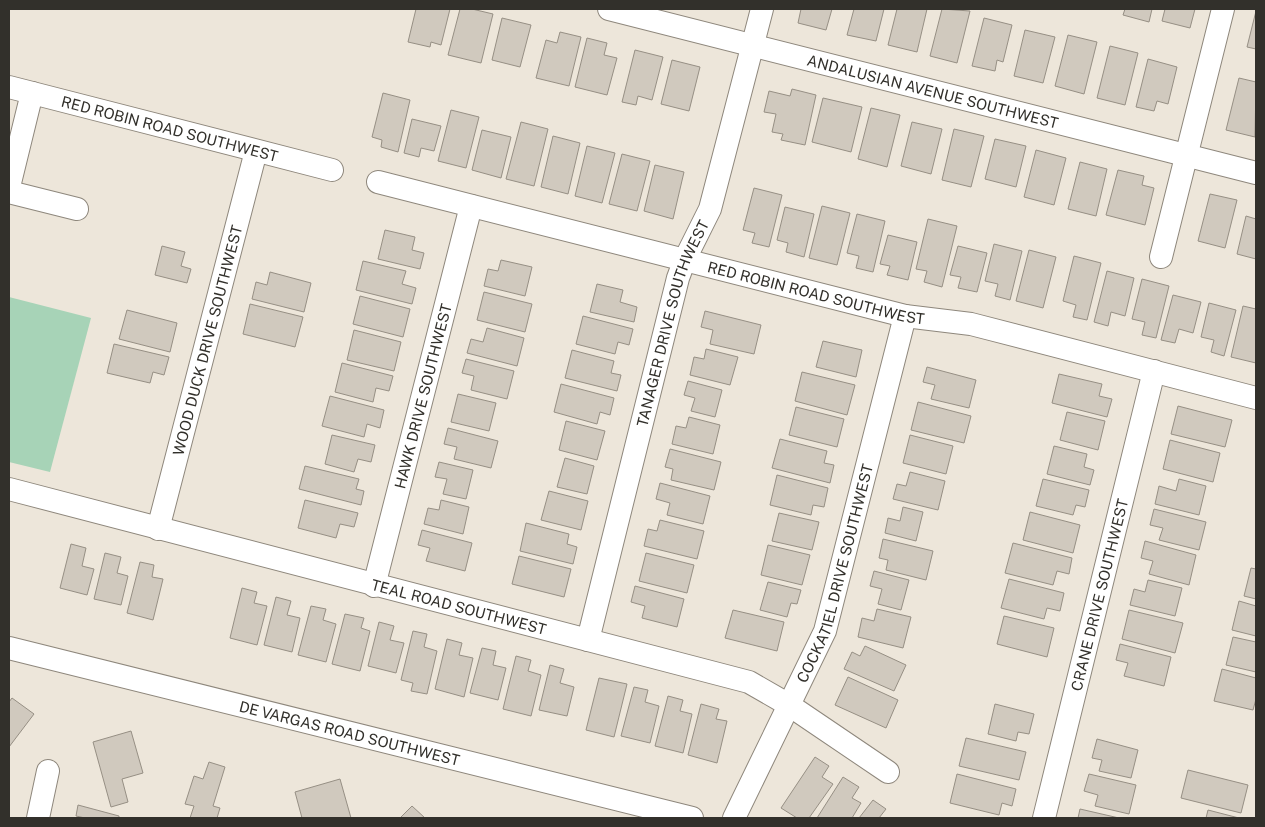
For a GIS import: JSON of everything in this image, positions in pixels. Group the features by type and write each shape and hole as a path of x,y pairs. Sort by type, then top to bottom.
{"street":[{"name":"ANDALUSIAN AVENUE SOUTHWEST","path":"609,9 1256,173"},
{"name":"TANAGER DRIVE SOUTHWEST","path":"588,640 678,278 685,259 710,209 762,9"},
{"path":"1161,257 1224,9"},
{"name":"RED ROBIN ROAD SOUTHWEST","path":"9,87 332,170"},
{"path":"9,187 32,93"},
{"name":"WOOD DUCK DRIVE SOUTHWEST","path":"158,529 256,151"},
{"name":"RED ROBIN ROAD SOUTHWEST","path":"378,182 905,316 971,324 1256,398"},
{"path":"9,192 78,209"},
{"name":"HAWK DRIVE SOUTHWEST","path":"374,586 470,206"},
{"name":"COCKATIEL DRIVE SOUTHWEST","path":"734,818 824,631 905,316"},
{"name":"CRANE DRIVE SOUTHWEST","path":"1044,818 1154,372"},
{"name":"TEAL ROAD SOUTHWEST","path":"9,489 374,586 749,682 789,705 888,772"},
{"name":"DE VARGAS ROAD SOUTHWEST","path":"9,648 692,818"},
{"path":"38,818 48,771"}],"green space":[{"path":"9,297 91,318 50,472 9,462"}],"building":[{"path":"416,9 450,9 441,45 431,42 430,47 408,42"},
{"path":"460,9 472,9 493,14 481,63 448,55"},
{"path":"801,9 832,9 826,30 798,23"},
{"path":"854,9 884,9 876,41 847,35"},
{"path":"897,9 927,9 917,52 888,45"},
{"path":"942,9 970,11 957,63 930,56"},
{"path":"1125,9 1152,9 1149,22 1123,15"},
{"path":"1165,9 1195,9 1190,28 1162,21"},
{"path":"1256,11 1256,49 1247,47"},
{"path":"502,18 531,25 520,67 492,60"},
{"path":"984,18 1012,25 1003,62 997,60 995,71 972,66"},
{"path":"1025,30 1055,37 1043,83 1014,76"},
{"path":"560,32 581,37 569,86 536,78 546,40 557,43"},
{"path":"1068,35 1097,42 1084,94 1055,86"},
{"path":"587,38 607,43 604,55 617,58 607,95 575,87"},
{"path":"1110,46 1138,53 1125,105 1097,98"},
{"path":"635,50 663,57 652,100 638,96 636,105 622,102"},
{"path":"1148,59 1177,67 1168,104 1157,101 1154,111 1136,107"},
{"path":"672,60 700,67 689,111 661,104"},
{"path":"1239,78 1256,82 1255,137 1226,130"},
{"path":"792,89 816,95 805,145 781,140 783,134 772,132 776,114 764,112 769,91 790,96"},
{"path":"383,93 410,100 398,152 381,147 382,140 372,137"},
{"path":"823,98 862,107 851,152 812,142"},
{"path":"871,108 900,115 887,167 858,159"},
{"path":"451,110 479,117 466,168 438,161"},
{"path":"412,119 441,126 434,151 421,148 419,157 404,153"},
{"path":"521,122 548,129 534,186 506,179"},
{"path":"912,122 942,129 931,174 901,166"},
{"path":"954,129 984,136 971,187 942,180"},
{"path":"482,130 511,137 501,178 472,170"},
{"path":"553,136 580,143 568,194 541,187"},
{"path":"995,139 1026,146 1016,187 985,179"},
{"path":"587,146 615,153 602,203 575,196"},
{"path":"1036,150 1066,158 1054,205 1024,197"},
{"path":"622,154 650,161 637,211 609,204"},
{"path":"1080,162 1107,169 1096,216 1068,209"},
{"path":"655,165 684,172 673,219 644,211"},
{"path":"1118,170 1144,176 1142,185 1154,188 1145,225 1106,215"},
{"path":"754,188 782,195 769,247 752,243 755,233 743,230"},
{"path":"1210,194 1237,200 1225,248 1198,241"},
{"path":"822,206 850,213 837,265 809,258"},
{"path":"785,207 814,214 804,257 786,252 788,243 777,240"},
{"path":"857,214 885,221 873,272 856,268 859,256 847,253"},
{"path":"1246,216 1256,219 1256,259 1237,254"},
{"path":"928,219 957,226 942,287 924,282 927,271 916,269"},
{"path":"385,230 415,237 412,250 424,253 420,269 378,259"},
{"path":"888,235 917,242 908,280 887,275 890,266 880,264"},
{"path":"994,244 1022,251 1010,300 995,296 998,284 985,281"},
{"path":"162,246 185,252 181,266 191,269 187,283 155,275"},
{"path":"958,246 987,253 977,292 958,288 961,277 950,275"},
{"path":"1029,250 1056,257 1043,308 1016,301"},
{"path":"1074,256 1101,263 1087,320 1073,317 1076,305 1063,301"},
{"path":"501,260 532,267 525,296 484,286 488,269 498,271"},
{"path":"363,261 406,271 402,284 416,288 412,304 356,290"},
{"path":"1107,271 1134,278 1125,316 1111,312 1108,326 1094,322"},
{"path":"270,272 311,283 304,312 252,299 256,282 267,285"},
{"path":"1142,279 1169,286 1156,338 1142,335 1145,322 1132,319"},
{"path":"597,284 623,290 620,302 637,307 634,322 590,312"},
{"path":"484,292 532,304 525,332 477,320"},
{"path":"1173,295 1201,302 1193,333 1179,329 1175,343 1161,340"},
{"path":"360,296 410,309 403,337 353,324"},
{"path":"1209,303 1236,310 1224,356 1211,352 1214,340 1201,337"},
{"path":"250,304 303,317 295,347 243,334"},
{"path":"1243,306 1256,309 1256,363 1231,357"},
{"path":"127,310 177,323 170,352 119,339"},
{"path":"705,311 761,325 754,354 710,344 713,330 701,327"},
{"path":"583,316 633,329 629,345 618,342 615,354 576,344"},
{"path":"487,328 524,338 517,366 467,353 471,339 483,342"},
{"path":"354,330 401,342 394,371 347,360"},
{"path":"823,341 862,350 856,377 816,367"},
{"path":"114,344 169,357 164,375 153,372 150,383 107,373"},
{"path":"706,349 738,357 730,385 690,375 694,357 704,359"},
{"path":"572,350 614,361 611,373 621,375 617,391 565,378"},
{"path":"466,359 514,371 507,399 471,390 474,376 462,373"},
{"path":"342,363 393,376 389,391 376,388 373,402 335,392"},
{"path":"927,367 976,380 969,408 931,399 935,385 923,382"},
{"path":"802,372 855,385 847,415 795,401"},
{"path":"1059,374 1102,384 1099,396 1112,399 1107,417 1052,403"},
{"path":"688,381 722,390 715,417 691,411 695,398 684,395"},
{"path":"561,384 614,398 610,415 600,412 597,424 554,412"},
{"path":"458,394 496,403 489,431 451,422"},
{"path":"330,396 384,410 380,428 367,424 364,437 322,426"},
{"path":"918,402 971,416 964,443 911,430"},
{"path":"1178,406 1232,420 1225,447 1171,434"},
{"path":"796,407 844,419 837,447 789,435"},
{"path":"1067,412 1105,421 1098,450 1060,440"},
{"path":"689,417 720,425 713,454 672,444 676,426 686,428"},
{"path":"566,421 605,431 597,460 559,450"},
{"path":"448,428 498,441 491,468 454,459 457,447 444,444"},
{"path":"332,435 375,445 371,462 358,459 354,472 325,464"},
{"path":"910,435 953,446 946,474 903,463"},
{"path":"780,439 827,451 824,463 834,465 830,483 772,468"},
{"path":"1170,440 1220,453 1213,482 1163,469"},
{"path":"1054,446 1087,454 1084,467 1094,470 1090,485 1047,474"},
{"path":"670,449 721,462 714,490 671,480 673,469 665,467"},
{"path":"565,458 594,466 587,494 557,487"},
{"path":"439,462 473,470 466,499 443,494 447,479 435,477"},
{"path":"305,466 359,479 356,489 364,491 361,505 299,489"},
{"path":"910,472 945,481 938,510 893,499 897,484 906,486"},
{"path":"777,475 828,488 824,507 813,505 811,515 770,505"},
{"path":"1043,479 1089,490 1085,507 1076,505 1073,515 1036,506"},
{"path":"1179,479 1206,486 1199,515 1155,504 1159,486 1176,491"},
{"path":"660,483 710,496 703,524 667,515 670,503 656,499"},
{"path":"549,491 588,501 581,530 541,520"},
{"path":"305,500 358,513 354,527 340,524 336,538 298,528"},
{"path":"441,500 469,507 463,534 424,524 428,508 439,510"},
{"path":"903,507 923,512 916,541 885,533 888,518 900,521"},
{"path":"1154,509 1206,522 1199,550 1159,540 1163,528 1150,525"},
{"path":"1030,512 1080,525 1073,553 1023,540"},
{"path":"779,513 819,522 812,550 772,541"},
{"path":"660,520 704,531 697,559 644,546 648,529 657,531"},
{"path":"526,523 569,534 567,544 577,547 573,564 520,551"},
{"path":"422,530 472,543 465,571 426,561 430,548 418,545"},
{"path":"883,539 933,551 926,580 886,570 888,560 879,558"},
{"path":"1145,541 1196,555 1189,585 1149,574 1153,561 1141,558"},
{"path":"1013,543 1072,558 1069,574 1057,571 1053,585 1005,573"},
{"path":"71,544 86,548 82,566 94,569 87,595 60,588"},
{"path":"768,545 810,555 802,585 761,575"},
{"path":"105,553 121,557 117,573 128,576 121,605 94,599"},
{"path":"646,553 694,565 687,593 639,581"},
{"path":"519,556 571,569 564,597 512,584"},
{"path":"140,562 154,565 152,577 163,579 153,620 127,613"},
{"path":"1251,568 1256,569 1256,599 1244,596"},
{"path":"874,571 909,580 901,610 878,604 882,589 870,586"},
{"path":"1009,579 1064,593 1060,611 1047,608 1044,619 1001,608"},
{"path":"1148,580 1182,588 1175,616 1130,605 1134,589 1145,592"},
{"path":"768,582 801,590 797,604 791,603 787,617 760,610"},
{"path":"635,586 684,599 677,627 642,618 645,606 631,602"},
{"path":"242,588 257,592 254,603 267,606 257,645 230,638"},
{"path":"276,597 291,601 287,615 300,618 292,652 264,645"},
{"path":"1239,601 1256,606 1256,636 1232,630"},
{"path":"311,606 326,609 323,620 336,624 326,662 298,655"},
{"path":"877,609 911,617 903,648 858,637 862,618 874,621"},
{"path":"733,610 784,622 777,651 725,638"},
{"path":"1129,610 1183,623 1175,653 1122,639"},
{"path":"345,614 364,618 361,628 370,631 360,671 332,664"},
{"path":"1004,616 1054,628 1047,657 997,644"},
{"path":"379,622 394,626 390,640 404,643 396,673 368,666"},
{"path":"413,631 427,634 424,647 437,651 427,694 411,691 413,683 401,680"},
{"path":"1233,637 1256,642 1256,672 1226,665"},
{"path":"447,639 462,643 459,655 473,658 464,697 435,689"},
{"path":"1120,644 1171,657 1164,686 1124,676 1128,663 1116,660"},
{"path":"865,646 906,665 894,691 844,669 852,652 860,656"},
{"path":"482,648 496,651 493,665 506,668 498,700 470,693"},
{"path":"516,656 531,660 528,671 541,675 531,716 503,709"},
{"path":"550,665 564,669 560,683 574,687 567,716 539,710"},
{"path":"1222,669 1256,678 1256,699 1253,710 1214,701"},
{"path":"848,677 898,700 886,728 835,705"},
{"path":"599,678 627,684 614,737 586,730"},
{"path":"634,687 648,690 645,702 659,706 650,743 621,736"},
{"path":"668,696 683,700 680,711 692,714 683,753 655,746"},
{"path":"12,698 34,714 9,747 9,702"},
{"path":"701,704 719,709 716,719 727,721 717,763 688,755"},
{"path":"995,704 1034,714 1029,734 1018,732 1016,741 988,734"},
{"path":"131,731 143,773 122,779 128,802 111,807 93,742"},
{"path":"966,738 1026,752 1019,780 959,766"},
{"path":"1097,739 1138,750 1131,778 1099,771 1102,760 1092,758"},
{"path":"815,757 829,766 822,777 833,784 809,818 797,818 781,808"},
{"path":"209,762 225,767 213,806 220,808 217,818 190,818 194,806 185,804 194,776 203,779"},
{"path":"1188,770 1248,785 1241,813 1181,798"},
{"path":"957,774 1016,789 1012,806 1002,803 999,815 950,803"},
{"path":"1089,774 1136,785 1129,814 1095,806 1098,795 1084,791"},
{"path":"843,777 859,787 852,798 861,803 852,818 817,818"},
{"path":"340,779 351,818 302,818 295,792"},
{"path":"873,800 886,809 879,818 859,818"},
{"path":"78,805 119,816 119,818 85,818 76,816"},
{"path":"412,806 425,818 400,818"},
{"path":"1080,809 1119,818 1078,818"},
{"path":"1208,810 1239,818 1206,818"}]}
